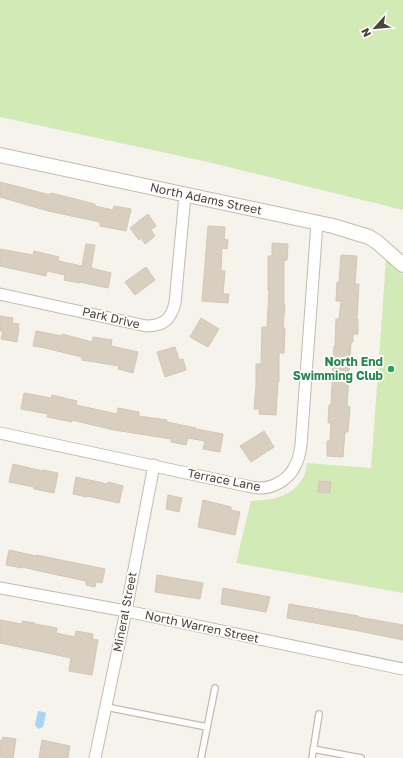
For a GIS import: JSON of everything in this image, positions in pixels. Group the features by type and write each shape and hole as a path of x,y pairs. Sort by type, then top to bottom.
{"street":[{"name":"North Adams Street","path":"0,155 333,226 369,237 377,242 403,265"},
{"name":"Park Drive","path":"0,294 146,326 155,326 162,323 173,311 175,303 185,195"},
{"name":"Terrace Lane","path":"0,433 259,488 269,487 280,483 295,467 301,445 317,223"},
{"name":"Mineral Street","path":"95,758 126,611 154,465"},
{"name":"North Warren Street","path":"0,588 126,611 403,669"}],"lane":[{"path":"201,758 215,688"},
{"path":"106,707 207,727"},
{"path":"312,758 320,714"},
{"path":"313,749 361,758"}],"green space":[{"path":"0,0 403,0 403,210 208,162 0,117"},
{"name":"North End Swimming Club","path":"386,260 403,275 403,593 236,563 251,501 274,499 293,490 303,478 307,463 371,468"}],"water":[{"path":"38,711 46,713 43,727 38,729 35,725"}],"building":[{"path":"0,182 50,195 51,193 113,210 114,206 131,209 126,231 100,226 100,222 48,211 0,197"},
{"path":"148,214 156,226 151,230 155,236 145,244 141,238 139,240 130,228"},
{"path":"208,226 225,227 224,239 228,240 227,249 222,248 221,271 225,271 223,294 229,294 228,303 202,301"},
{"path":"272,243 288,244 287,260 284,260 284,353 279,353 279,382 276,415 259,414 259,409 254,409 256,364 261,364 262,327 267,327 269,290 268,256 272,256"},
{"path":"86,244 95,245 91,268 111,273 108,288 64,280 65,275 47,271 46,276 0,266 0,249 33,255 34,251 59,257 58,261 82,266"},
{"path":"341,255 357,256 355,284 359,284 357,319 358,334 353,334 353,342 351,342 347,406 350,407 348,432 345,432 343,457 327,456 327,441 330,441 331,423 328,423 329,405 331,405 336,319 339,319 341,301 336,301"},
{"path":"146,267 155,280 135,295 125,282"},
{"path":"0,316 13,318 12,323 19,324 17,342 1,339 3,331 0,331"},
{"path":"201,318 219,329 208,347 190,337"},
{"path":"36,331 62,336 62,334 92,342 93,337 112,340 111,346 138,352 133,373 118,369 119,366 82,360 82,357 33,346"},
{"path":"175,347 179,360 183,359 186,370 165,377 157,352"},
{"path":"24,393 51,398 52,395 77,401 76,405 117,414 118,408 139,412 139,416 167,420 167,422 223,434 220,452 203,449 205,441 188,438 186,445 171,442 171,439 114,430 72,420 72,422 47,417 48,414 21,409"},
{"path":"264,431 274,447 251,462 240,446"},
{"path":"13,464 58,473 54,493 9,482"},
{"path":"76,477 123,486 119,503 73,494"},
{"path":"319,481 331,482 330,493 318,492"},
{"path":"168,495 182,498 179,512 166,509"},
{"path":"203,500 231,507 231,510 240,512 235,535 198,527"},
{"path":"9,550 105,569 102,583 96,582 95,587 86,585 86,581 6,565"},
{"path":"157,575 203,583 200,599 155,592"},
{"path":"223,588 270,597 266,612 221,604"},
{"path":"289,604 403,625 403,640 287,618"},
{"path":"0,620 22,624 22,621 35,623 57,628 56,633 75,637 76,631 93,634 92,639 98,640 92,675 69,671 71,658 0,643"},
{"path":"3,737 16,739 13,758 0,757 0,740 2,741"},
{"path":"42,740 70,746 68,758 39,758"}],"place":[{"name":"North End Swimming Club","path":"391,369"}]}
